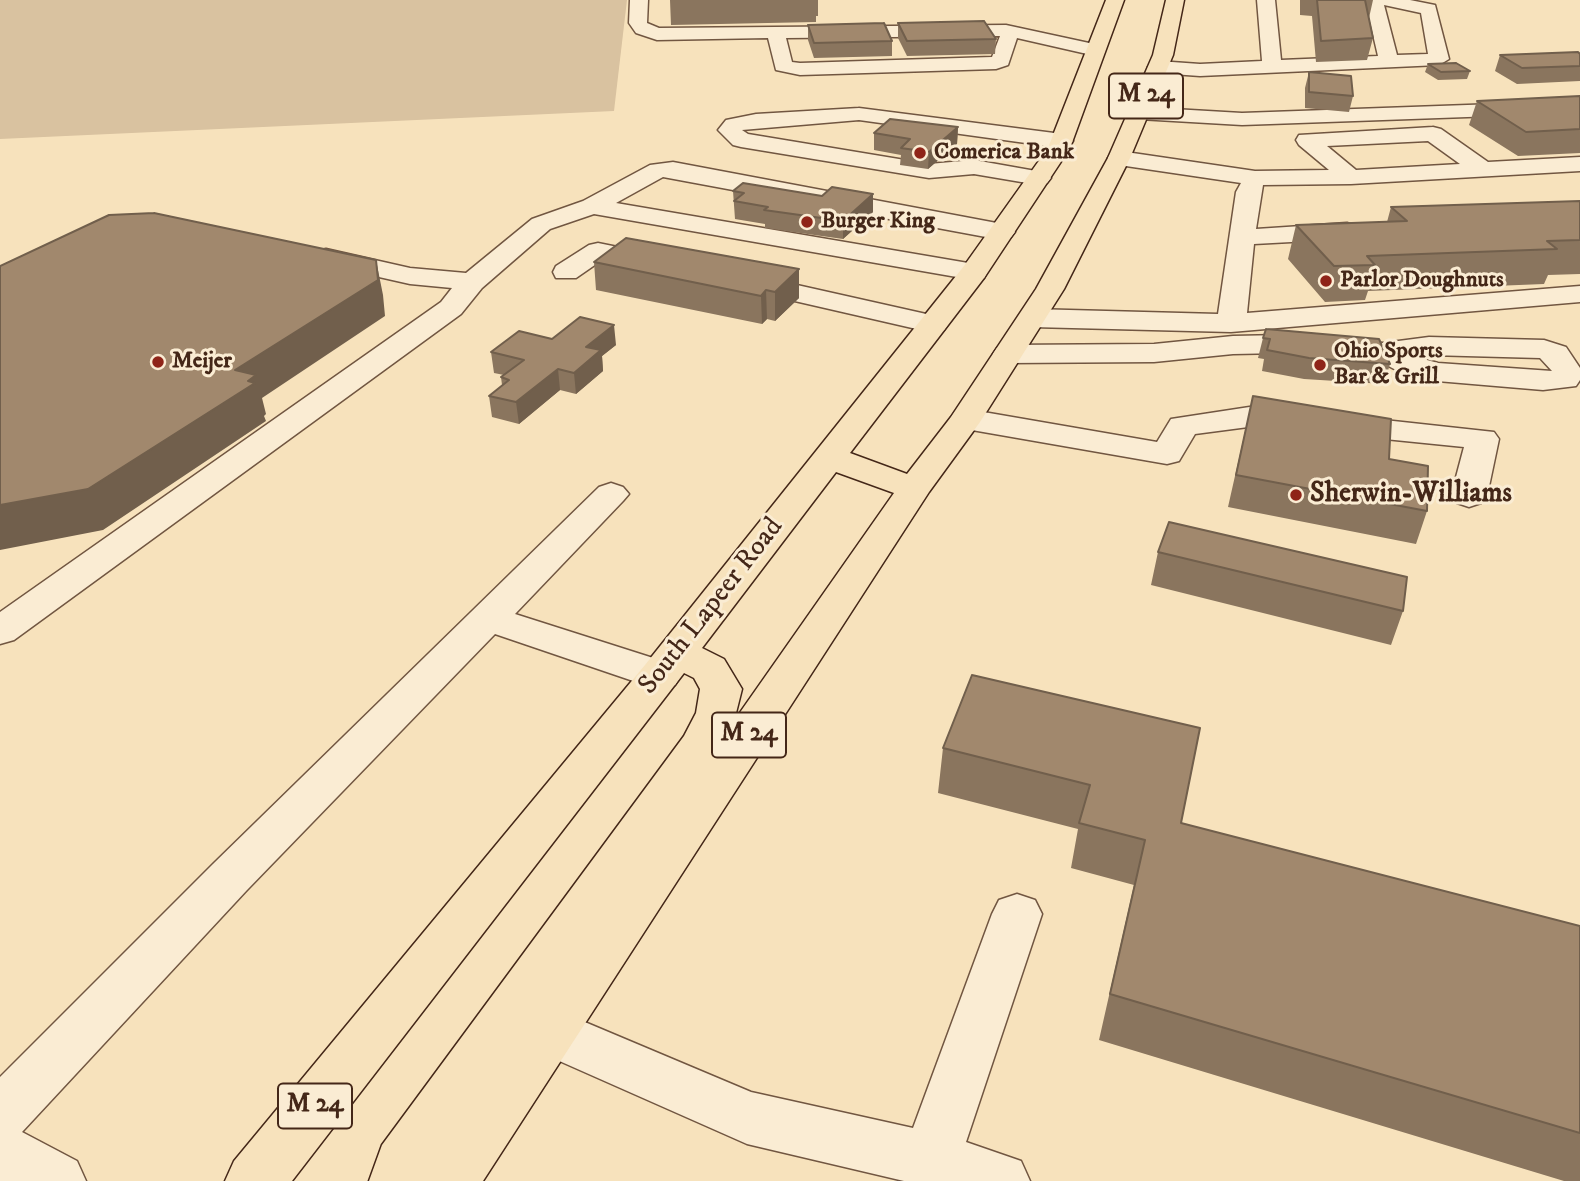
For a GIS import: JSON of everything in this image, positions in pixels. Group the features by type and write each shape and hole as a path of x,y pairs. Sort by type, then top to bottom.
{"main road":[{"name":"South Lapeer Road","path":"255,1181 668,664 974,272 1062,141 1115,0"},
{"name":"M 24","path":"449,1181 1032,318 1116,166 1158,67 1175,0"},
{"path":"829,457 914,489"},
{"path":"399,1181 403,1165 702,743 717,713 721,689 709,669 668,664"}],"lane":[{"path":"639,0 638,23 642,29 657,34 776,34 833,25 1013,27 1100,40"},
{"path":"1266,0 1272,66"},
{"path":"1374,0 1389,61"},
{"path":"1158,67 1200,70 1439,59 1429,9 1383,0"},
{"path":"776,34 783,66 800,69 996,63 1001,61 1003,47 1013,27"},
{"path":"1139,113 1242,118 1580,107"},
{"path":"1039,178 974,167 929,170 893,165 741,140 729,130 734,125 756,120 859,114 1062,141"},
{"path":"1351,177 1307,140 1433,134 1482,169"},
{"path":"1116,166 1251,185 1580,163"},
{"path":"0,631 17,602 451,308 472,282 541,224 592,206 659,170 674,169 1002,232"},
{"path":"1231,323 1251,185"},
{"path":"592,206 974,272"},
{"path":"1244,237 1365,230"},
{"path":"297,251 411,276 472,282"},
{"path":"566,272 598,251 688,269"},
{"path":"727,277 849,307 934,324"},
{"path":"1032,318 1231,323 1580,294"},
{"path":"1009,354 1154,353 1233,345 1283,344 1383,352 1429,346 1544,349 1555,353 1569,374 1565,379 1543,381 1437,372 1407,364 1383,352"},
{"path":"966,419 1167,454 1183,426 1256,416 1482,439 1469,496"},
{"path":"0,1116 611,494"},
{"path":"487,618 668,664"},
{"path":"930,1160 1017,914"},
{"path":"549,1031 747,1118 930,1160 1000,1181"},
{"path":"0,1152 56,1181"}],"shaded area":[{"path":"0,0 627,0 614,111 0,139"}],"building":[{"path":"1317,0 1365,0 1373,38 1321,41"},
{"path":"984,21 996,39 907,41 898,23"},
{"path":"884,23 892,41 814,43 808,25"},
{"path":"1578,52 1580,66 1522,68 1500,55"},
{"path":"1456,63 1470,71 1441,72 1428,64"},
{"path":"1309,72 1351,76 1353,96 1309,92"},
{"path":"1580,96 1580,129 1526,132 1477,101"},
{"path":"890,119 958,127 929,152 901,148 910,139 874,133"},
{"path":"743,183 822,196 832,187 873,194 843,221 764,210 768,207 734,201 744,193 733,191"},
{"path":"1580,201 1580,240 1547,241 1557,249 1367,256 1375,265 1334,266 1296,225 1407,221 1391,207"},
{"name":"Meijer","path":"154,213 376,260 378,280 235,370 256,375 248,381 255,383 88,489 0,505 0,266 109,215"},
{"path":"626,238 799,269 775,292 766,290 761,296 594,262"},
{"path":"580,317 614,325 586,347 601,350 574,373 558,369 516,402 489,396 509,380 501,377 524,360 491,352 519,331 552,339"},
{"path":"1266,329 1379,339 1390,364 1309,358 1267,350 1270,339 1263,338"},
{"path":"1253,396 1391,419 1389,459 1428,466 1427,511 1236,475"},
{"path":"1169,522 1407,577 1403,611 1158,552"},
{"path":"972,675 1200,728 1181,823 1580,926 1580,1133 1110,994 1145,840 1079,823 1090,785 943,748"}],"place":[{"name":"Comerica Bank","path":"920,153"},
{"name":"Burger King","path":"807,222"},
{"name":"Parlor Doughnuts","path":"1326,281"},
{"name":"Meijer","path":"158,362"},
{"name":"Ohio Sports Bar & Grill","path":"1320,365"},
{"name":"Sherwin-Williams","path":"1296,495"}]}
